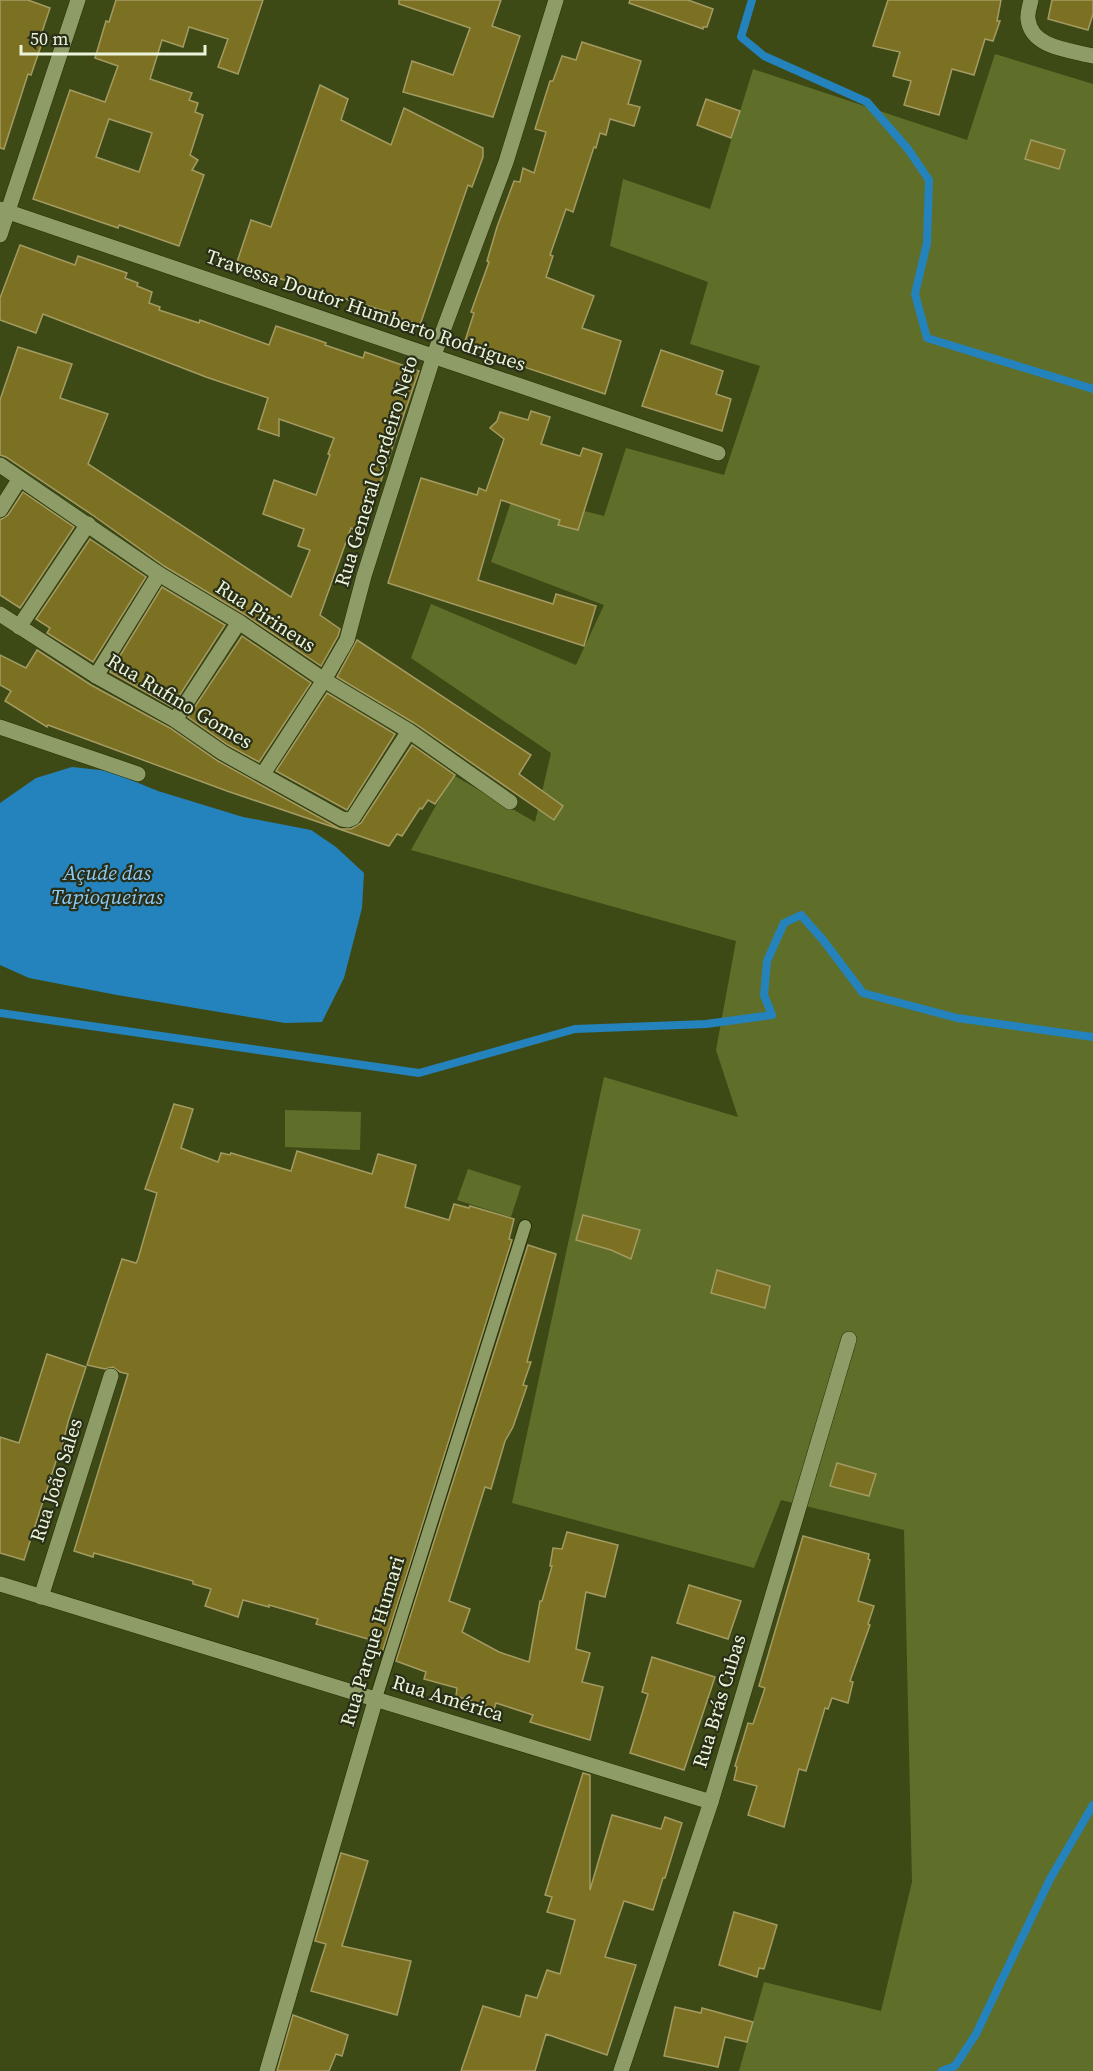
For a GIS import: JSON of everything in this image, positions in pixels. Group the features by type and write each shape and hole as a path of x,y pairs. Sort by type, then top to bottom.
{"street":[{"path":"0,235 4,210 78,0"},
{"name":"Rua General Cordeiro Neto","path":"263,774 324,680 346,640 434,355 506,162 556,0"},
{"path":"1031,0 1027,17 1032,33 1044,43 1093,56"},
{"name":"Travessa Doutor Humberto Rodrigues","path":"4,210 718,453"},
{"name":"Rua Pirineus","path":"0,465 159,574 239,622 324,680 409,731 510,802"},
{"path":"0,510 20,480"},
{"path":"19,627 88,524"},
{"path":"96,676 159,574"},
{"name":"Rua Rufino Gomes","path":"0,615 96,676 175,720 223,753 342,819 353,818 409,731"},
{"path":"175,720 239,622"},
{"path":"0,727 138,774"},
{"name":"Rua Brás Cubas","path":"621,2071 711,1802 849,1339"},
{"name":"Rua João Sales","path":"41,1597 111,1376"},
{"name":"Rua América","path":"0,1584 711,1802"},
{"name":"Rua Parque Humari","path":"267,2071 376,1698"}],"lane":[{"name":"Rua Parque Humari","path":"376,1698 525,1226"}],"green space":[{"path":"995,54 1093,84 1093,2071 739,2071 764,1982 881,2011 912,1882 904,1530 781,1500 754,1568 512,1503 604,1077 738,1117 716,1050 736,941 411,850 453,775 535,822 551,753 411,658 431,604 576,665 604,605 491,562 514,493 604,516 626,448 724,475 760,366 690,344 708,282 610,246 623,179 710,209 753,69 967,140"},
{"path":"285,1110 361,1112 360,1150 285,1147"},
{"path":"468,1169 521,1186 511,1217 457,1200"}],"water":[{"name":"Açude das Tapioqueiras","path":"72,767 109,771 158,791 243,817 311,830 336,847 364,873 362,908 344,978 322,1022 285,1023 117,995 29,978 0,965 0,803 36,778"}],"building":[{"path":"0,0 28,0 50,8 39,41 42,43 31,75 28,74 4,149 0,148"},
{"path":"116,0 263,0 238,74 218,67 228,39 189,27 183,47 162,40 150,79 192,93 189,100 198,103 195,112 203,115 190,155 198,160 192,170 204,175 179,246 33,199 70,90 105,102 118,66 95,58 106,21 109,22","holes":["109,119 152,133 139,172 96,157"]},
{"path":"399,0 501,0 492,26 520,36 493,117 403,92 412,61 453,75 470,28 399,4"},
{"path":"630,0 688,0 713,9 707,27 703,29 629,3"},
{"path":"888,0 1001,0 997,21 1000,21 993,41 985,39 974,75 952,69 939,115 904,105 911,81 893,76 900,52 873,46"},
{"path":"1052,0 1093,0 1093,14 1088,30 1048,19"},
{"path":"582,42 641,61 628,104 640,107 634,126 610,119 606,135 600,133 573,212 566,209 550,255 553,256 546,277 594,296 582,328 621,341 605,394 464,344 474,313 471,312 489,262 487,261 497,227 514,181 520,182 523,168 534,173 546,132 535,129 550,81 553,81 562,56 576,60"},
{"path":"320,85 348,99 341,120 391,145 404,108 483,148 483,157 472,187 468,185 420,325 390,315 391,313 255,271 254,274 235,268 251,220 271,227"},
{"path":"706,99 740,111 731,138 697,125"},
{"path":"1031,140 1065,150 1059,169 1025,159"},
{"path":"20,245 75,265 78,256 127,273 125,278 152,292 149,303 160,307 159,310 199,323 200,320 269,345 276,326 363,358 365,352 419,371 363,533 351,528 320,615 340,629 321,666 244,614 164,566 94,516 0,455 0,400 18,347 72,364 60,398 108,414 88,464 291,597 310,550 298,546 304,529 263,514 274,480 316,495 334,438 279,419 279,436 258,429 268,398 206,377 43,314 36,333 0,320 0,298"},
{"path":"661,350 723,371 716,394 731,399 722,431 642,406"},
{"path":"531,411 550,417 541,444 580,456 583,448 602,454 578,530 558,525 560,520 501,500 478,580 553,604 556,594 596,606 584,646 388,583 421,478 477,495 479,488 486,491 504,439 490,428 497,421 500,412 528,420"},
{"path":"23,492 74,527 20,608 0,595 0,520 8,515"},
{"path":"90,539 146,577 93,662 47,633 50,628 36,619"},
{"path":"162,587 225,625 172,707 110,672"},
{"path":"242,636 311,683 259,762 228,745 188,717"},
{"path":"357,640 531,755 519,774 563,806 554,820 414,723 337,677"},
{"path":"37,650 91,685 170,728 218,761 340,829 351,829 361,823 412,745 455,775 435,804 428,800 422,809 420,808 402,836 397,834 389,846 227,791 48,725 47,727 5,701 11,691 0,685 0,655 26,668"},
{"path":"327,693 395,734 347,810 276,771"},
{"path":"174,1104 193,1109 181,1148 218,1162 221,1153 230,1155 231,1153 291,1171 297,1151 372,1174 378,1154 416,1165 405,1207 449,1220 454,1204 469,1208 470,1206 514,1219 509,1239 512,1240 381,1656 369,1652 368,1639 316,1624 318,1619 243,1600 238,1617 205,1606 211,1589 193,1584 193,1581 94,1553 93,1557 74,1551 128,1374 113,1367 105,1369 87,1365 122,1259 136,1263 138,1259 157,1193 145,1189"},
{"path":"583,1215 640,1230 631,1259 611,1250 576,1240"},
{"path":"528,1245 556,1254 527,1362 531,1362 523,1385 527,1386 513,1427 505,1441 491,1489 485,1487 449,1601 470,1609 462,1632 499,1652 529,1662 540,1601 542,1601 552,1566 550,1566 553,1548 562,1549 567,1532 618,1545 605,1597 586,1592 576,1649 590,1653 582,1682 603,1687 590,1740 530,1722 533,1715 496,1703 494,1709 456,1696 457,1688 424,1679 426,1672 396,1661"},
{"path":"717,1270 770,1286 765,1308 711,1293"},
{"path":"47,1354 86,1367 68,1422 60,1456 58,1455 24,1560 0,1553 0,1437 19,1443"},
{"path":"837,1463 876,1474 869,1496 830,1486"},
{"path":"803,1536 869,1554 868,1559 870,1560 858,1601 874,1606 868,1624 870,1625 850,1681 853,1682 848,1703 832,1698 828,1709 825,1708 806,1771 799,1769 784,1827 748,1815 757,1786 734,1780 737,1767 735,1766 748,1723 753,1724 765,1688 759,1686"},
{"path":"689,1585 741,1601 728,1639 677,1623"},
{"path":"652,1657 715,1677 684,1770 630,1753 648,1694 642,1692"},
{"path":"583,1773 590,1775 590,1890 612,1815 661,1829 665,1817 682,1823 653,1910 624,1901 605,1957 636,1965 607,2055 546,2034 535,2071 461,2071 483,2006 520,2017 526,1995 537,1998 547,1970 560,1974 575,1920 547,1912 552,1897 545,1895"},
{"path":"341,1853 368,1861 342,1946 411,1961 397,2015 311,1991 326,1944 315,1941"},
{"path":"734,1912 777,1925 764,1969 759,1968 757,1977 719,1965"},
{"path":"675,2007 701,2013 702,2008 753,2022 747,2042 725,2037 718,2067 664,2056"},
{"path":"293,2015 348,2035 342,2056 336,2054 329,2071 277,2071"}],"waterway":[{"path":"752,0 741,37 764,56 867,102 908,149 929,180 927,243 915,294 927,338 1093,389"},
{"path":"0,1013 419,1073 575,1029 706,1024 772,1015 764,995 767,961 784,923 801,915 863,993 957,1018 1093,1037"},
{"path":"942,2071 955,2066 976,2034 1050,1879 1093,1805"}]}
